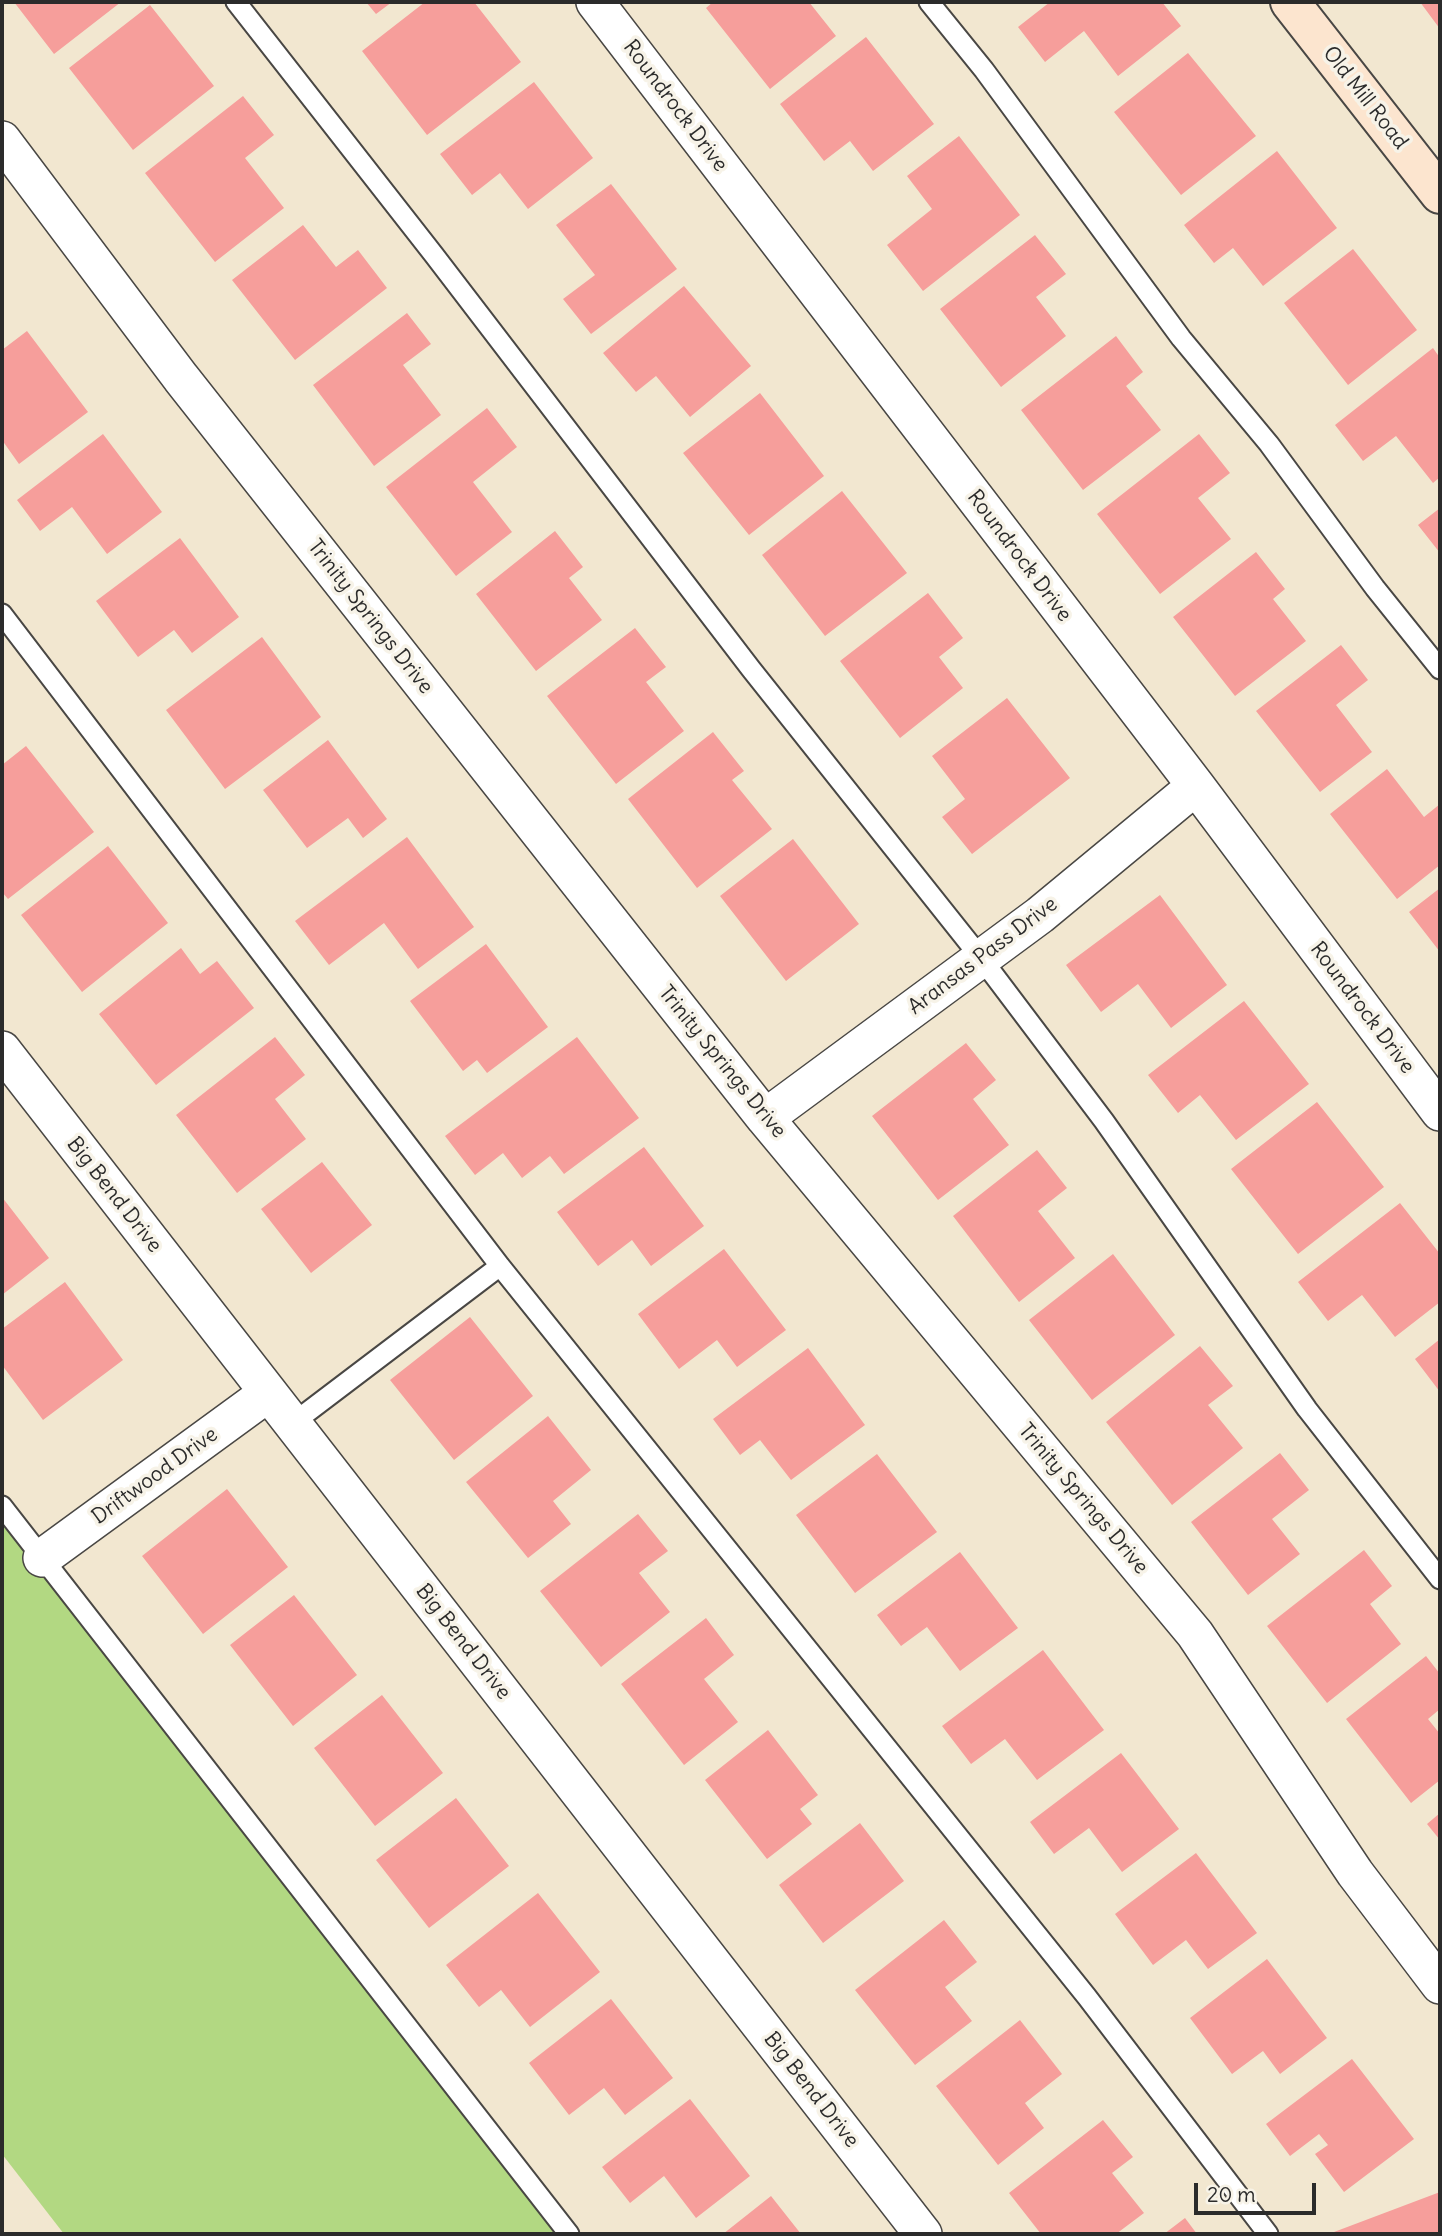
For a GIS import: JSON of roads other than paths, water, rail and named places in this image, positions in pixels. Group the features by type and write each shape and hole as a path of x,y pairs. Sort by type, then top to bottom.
{"street":[{"name":"Roundrock Drive","path":"595,2 1196,786 1440,1112"},
{"name":"Old Mill Road","path":"1290,2 1440,194"},
{"name":"Trinity Springs Drive","path":"2,140 181,378 765,1118 1195,1634 1355,1873 1440,1984"},
{"name":"Aransas Pass Drive","path":"765,1118 1040,915 1196,786"},
{"name":"Big Bend Drive","path":"2,1050 923,2234"},
{"name":"Driftwood Drive","path":"41,1558 268,1393"}],"lane":[{"path":"236,2 443,266 751,669 981,958 1104,1121 1307,1409 1440,1579"},
{"path":"929,2 984,70 1181,338 1269,444 1375,588 1440,669"},
{"path":"2,614 500,1266 1087,1997 1268,2234"},
{"path":"293,1423 500,1266"},
{"path":"2,1506 569,2234"}]}
